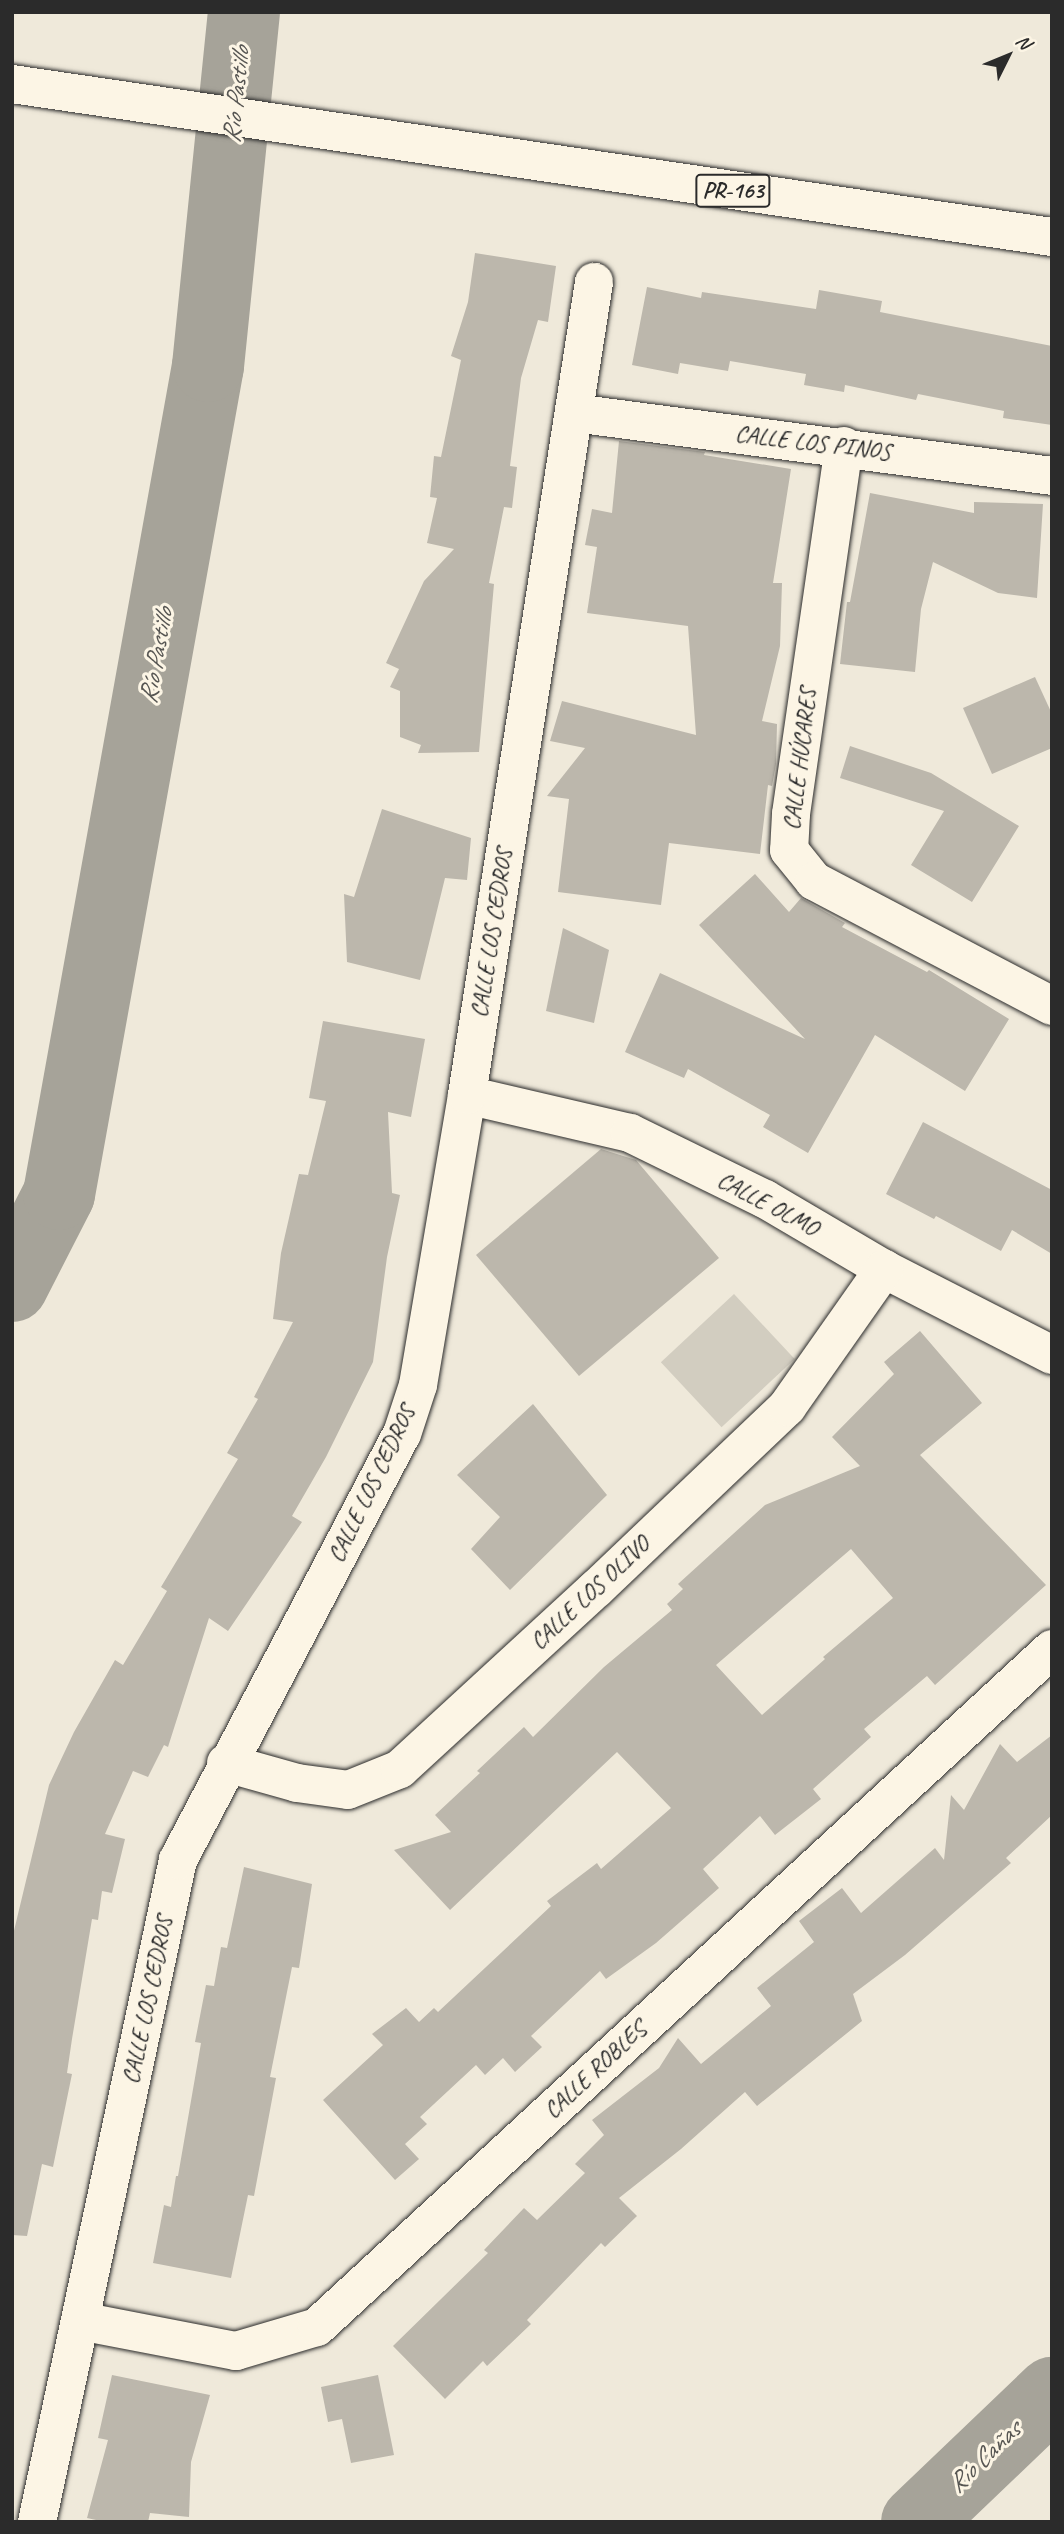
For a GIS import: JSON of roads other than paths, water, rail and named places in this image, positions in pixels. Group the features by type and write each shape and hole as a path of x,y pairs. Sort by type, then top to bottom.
{"main road":[{"name":"PR-163","path":"12,84 1052,237"},
{"name":"CALLE LOS CEDROS","path":"37,2522 178,1860 226,1763 402,1434 418,1385 467,1095 594,282"},
{"name":"CALLE LOS PINOS","path":"573,413 1052,475"},
{"name":"CALLE HÚCARES","path":"844,446 791,814 789,850 814,881 1052,1006"},
{"name":"CALLE OLMO","path":"467,1095 630,1133 765,1199 884,1269 1052,1355"},
{"name":"CALLE LOS OLIVO","path":"226,1763 297,1783 348,1790 400,1769 596,1589 787,1407 884,1269"},
{"name":"CALLE ROBLES","path":"80,2321 236,2351 317,2327 1052,1649"}],"waterway":[{"name":"Río Pastillo","path":"12,1286 59,1194 208,366 244,12"},
{"name":"Río Cañas","path":"917,2522 1052,2393"}]}
